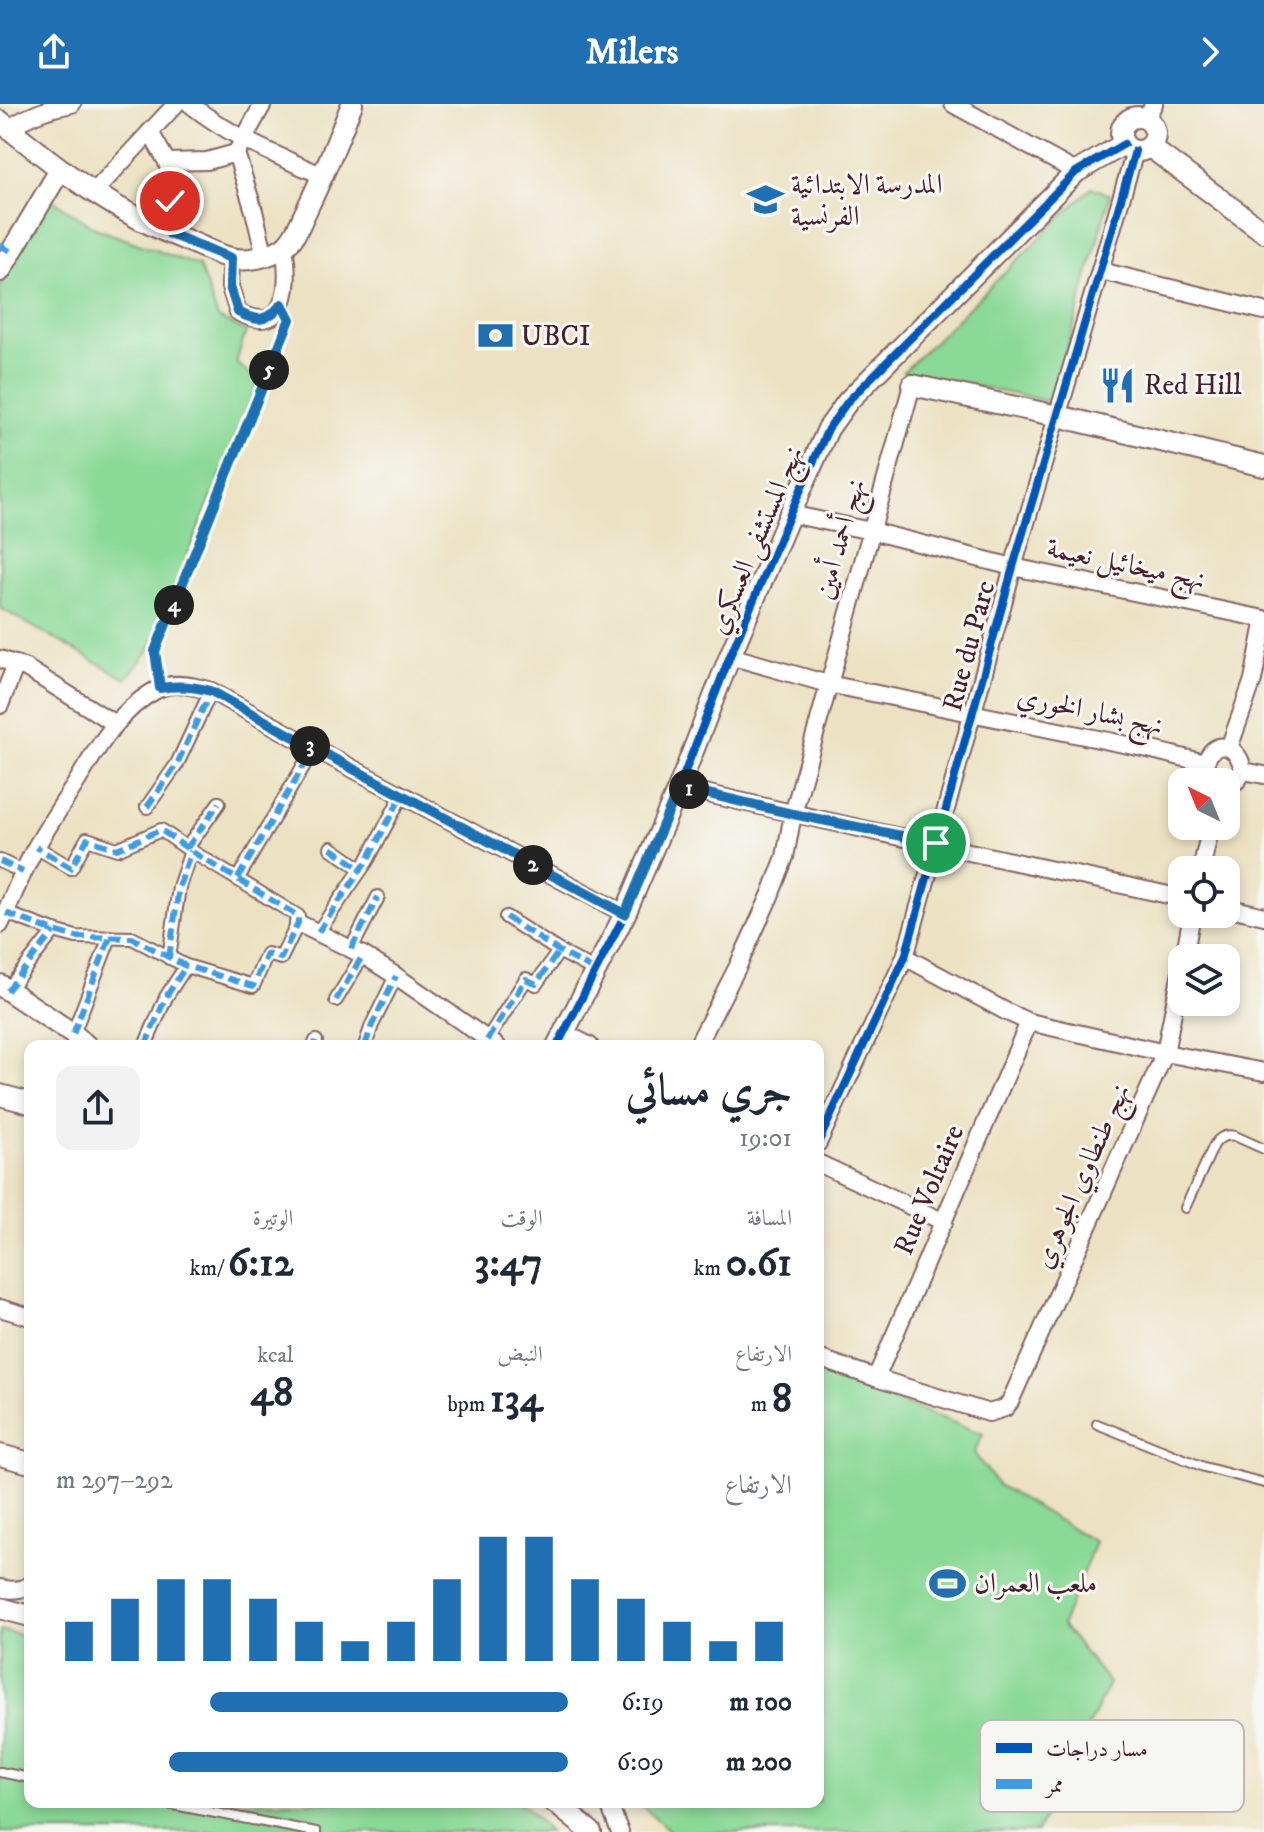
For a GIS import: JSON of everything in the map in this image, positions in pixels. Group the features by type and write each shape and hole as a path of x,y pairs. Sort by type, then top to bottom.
{"street":[{"path":"4,124 47,108 72,104"},
{"path":"93,193 176,104"},
{"path":"190,104 240,147 323,176"},
{"path":"167,162 207,161 240,147 263,104"},
{"path":"4,124 60,170 126,213 231,258 265,257 292,239 323,176 352,104"},
{"path":"953,104 1076,172"},
{"path":"1136,147 1155,138 1151,122 1141,111 1125,123 1122,138 1264,232"},
{"path":"150,132 167,162 171,181 170,234"},
{"path":"240,147 265,257"},
{"name":"نهج المستشفى العسكري","path":"560,1040 625,914 730,656 828,429 848,401 1076,172 1136,147"},
{"name":"Rue du Parc","path":"824,1130 905,957 1013,567 1136,147"},
{"path":"0,271 5,248 60,170"},
{"path":"231,258 230,287 238,312 252,319 266,318 282,304 287,285 288,267 284,247"},
{"path":"1101,271 1264,311"},
{"name":"نهج أحمد أمين","path":"700,1040 738,966 785,857 793,814 912,385 1058,416 1264,466"},
{"name":"نهج ميخائيل نعيمة","path":"790,514 1264,622"},
{"path":"1229,748 1253,680 1264,622"},
{"name":"نهج بشار الخوري","path":"730,656 828,684 1205,763"},
{"path":"0,705 8,662 37,674 115,724"},
{"path":"36,847 71,868 87,839 117,849 161,830 298,916 298,923 281,958 267,954 253,986 186,966 132,938 76,937 3,919 36,847 115,724 160,688 195,686 211,691 625,914"},
{"path":"147,807 177,764 211,691"},
{"path":"1206,768 1209,755 1222,747 1229,748 1242,756 1244,771 1240,779"},
{"path":"238,878 314,748"},
{"path":"1244,771 1264,775"},
{"path":"679,787 1168,895"},
{"path":"318,932 361,869 402,795"},
{"path":"169,958 179,887 189,850 219,803"},
{"path":"331,848 361,869"},
{"path":"0,861 23,872"},
{"path":"336,1000 378,897"},
{"path":"1240,910 1264,916"},
{"path":"506,917 596,971"},
{"path":"298,923 357,952 396,976 488,1040"},
{"path":"54,931 4,988 80,1040 110,937"},
{"path":"494,1040 526,979 536,984 559,951"},
{"path":"905,957 1029,1022 1264,1072"},
{"path":"148,1040 166,997 186,966"},
{"path":"367,1040 396,976"},
{"name":"نهج طنطاوي الجوهري","path":"876,1378 989,1413 1005,1408 1010,1402 1165,1053 1172,1016"},
{"name":"Rue Voltaire","path":"876,1378 1029,1022"},
{"path":"0,1095 24,1101"},
{"path":"824,1166 944,1222"},
{"path":"0,1308 24,1315"},
{"path":"824,1360 876,1378"},
{"path":"0,1455 24,1461"},
{"path":"0,1588 10,1591 24,1588"},
{"path":"0,1608 24,1614"},
{"path":"561,1808 591,1832"},
{"path":"610,1808 620,1832"}],"lane":[{"path":"1185,1208 1214,1145 1221,1137 1235,1136 1264,1149"},
{"path":"1097,1424 1204,1467 1264,1483"},
{"path":"0,1772 24,1777"},
{"path":"190,1808 316,1832"}],"path":[{"path":"160,688 155,651 290,319 282,304"}],"green space":[{"path":"1092,187 1110,195 1053,402 903,372"},
{"path":"47,196 95,228 199,266 218,318 246,331 236,363 259,381 150,649 126,679 0,608 0,286"},
{"name":"ملعب العمران","path":"824,1372 983,1434 974,1453 998,1485 1095,1542 1062,1625 1109,1683 1091,1720 980,1720 980,1812 1047,1812 1037,1832 671,1832 645,1808 824,1808"},
{"path":"0,1630 24,1636 24,1808 527,1808 549,1832 0,1832"}],"marked path":[{"path":"0,245 10,251"},
{"path":"147,807 177,764 211,691"},
{"path":"238,878 314,748"},
{"path":"318,932 367,861 402,795"},
{"path":"187,848 219,803"},
{"path":"6,913 76,937 132,938 186,966 253,986 267,954 281,958 298,923 298,916 161,830 117,849 87,839 71,868 36,847"},
{"path":"331,848 361,869"},
{"path":"169,958 179,887 191,851"},
{"path":"0,861 23,872"},
{"path":"351,949 378,897"},
{"path":"506,917 596,971"},
{"path":"7,991 54,931"},
{"path":"73,1034 110,937"},
{"path":"487,1040 526,979 536,984 559,951"},
{"path":"336,1000 363,955"},
{"path":"148,1040 166,997 186,966"},
{"path":"367,1040 396,976"}],"cycle path":[{"path":"560,1040 625,914 730,656 828,429 848,401 1076,172 1124,144"},
{"path":"824,1130 905,957 1013,567 1135,151"}],"place":[{"name":"المدرسة الابتدائية الفرنسية","path":"765,200"},
{"name":"UBCI","path":"495,336"},
{"name":"Red Hill","path":"1118,385"},
{"name":"ملعب العمران","path":"948,1583"}],"route":[{"path":"170,201 170,234 231,258 230,287 238,312 252,319 266,318 282,304 290,319 155,651 160,688 195,686 211,691 625,914 679,787 936,843"}]}
